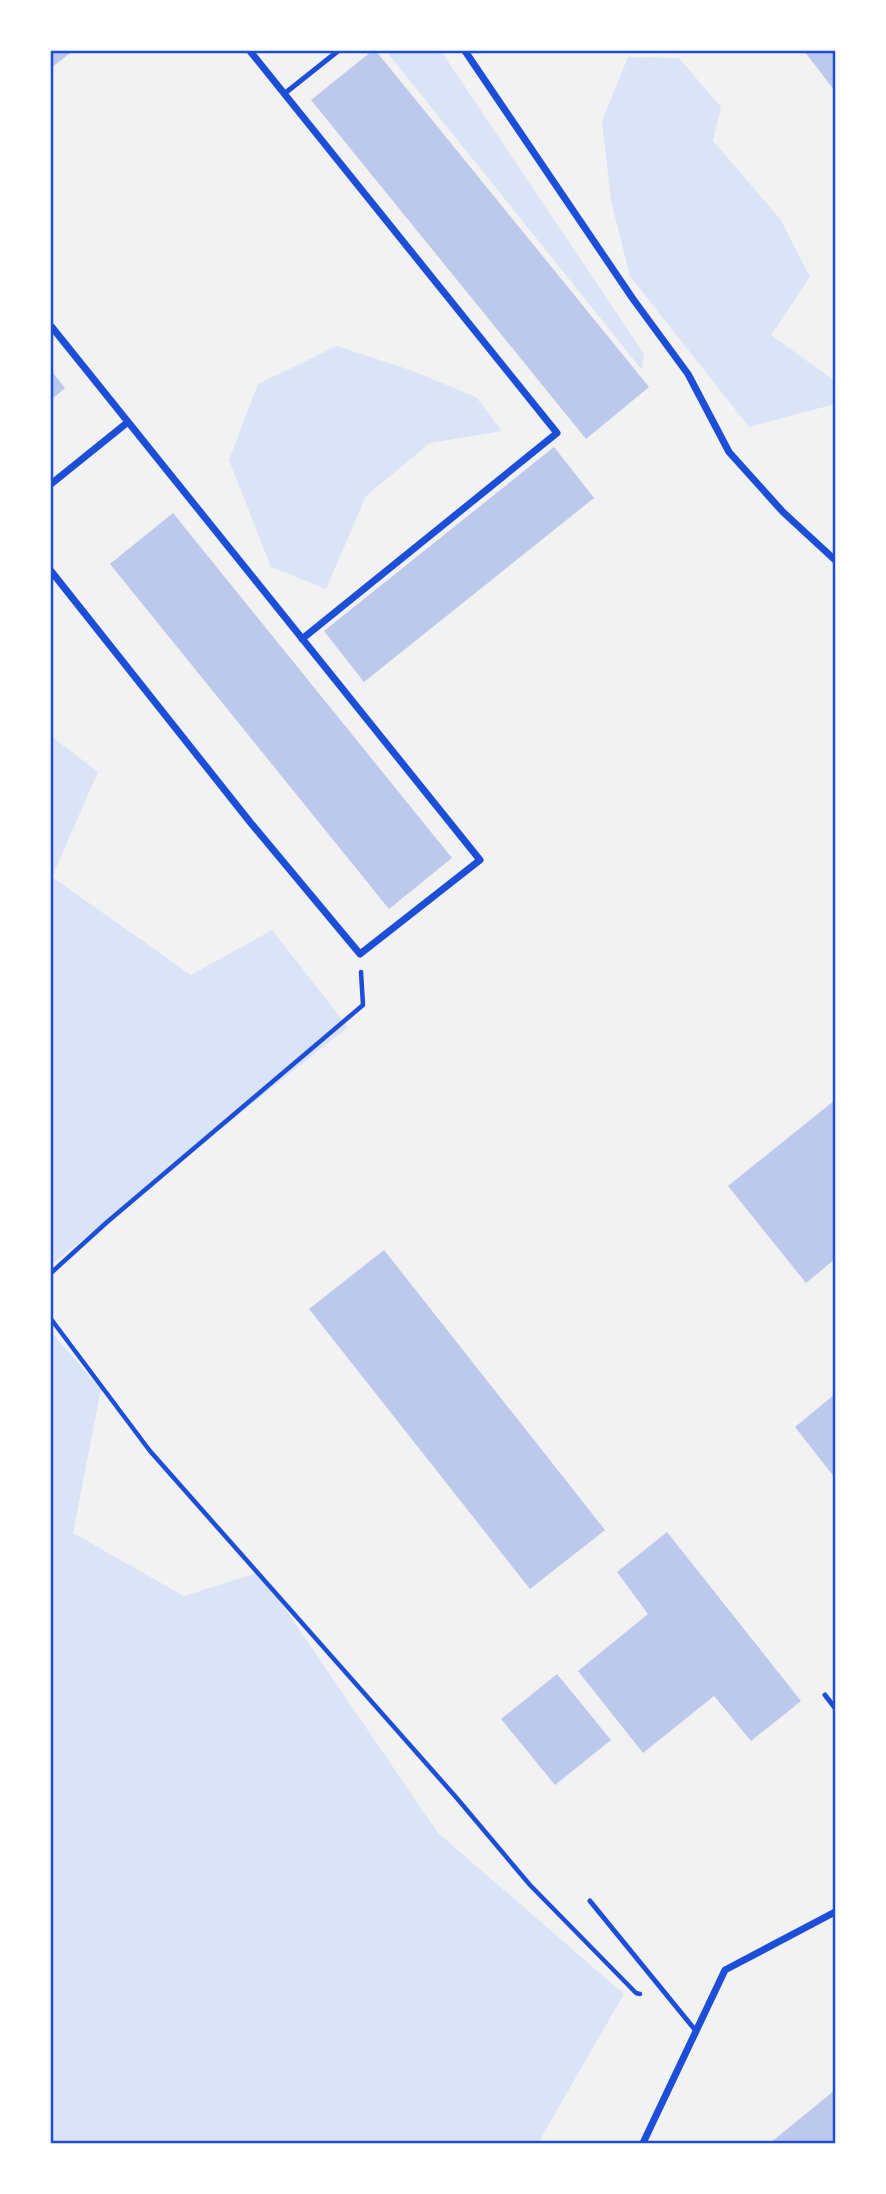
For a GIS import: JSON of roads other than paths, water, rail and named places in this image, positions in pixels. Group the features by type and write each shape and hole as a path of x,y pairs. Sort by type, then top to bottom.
{"street":[{"path":"250,51 557,433 302,639"},
{"path":"465,51 633,299 688,374 729,452 783,512 835,560"},
{"path":"51,326 480,860 360,954 250,822 51,571"},
{"path":"51,484 128,422"},
{"path":"643,2143 725,1970 835,1912"}],"lane":[{"path":"284,94 338,51"},
{"path":"825,1695 835,1708"},
{"path":"590,1901 696,2031"}]}
